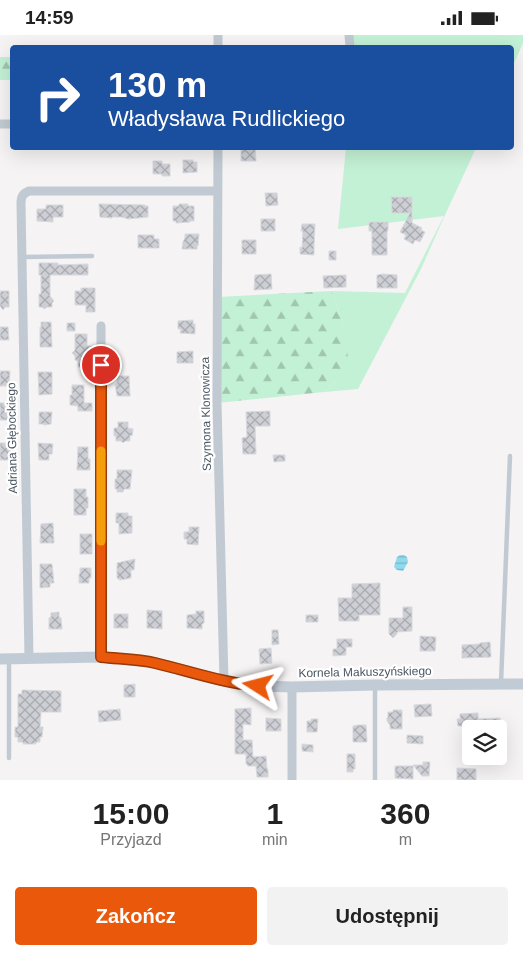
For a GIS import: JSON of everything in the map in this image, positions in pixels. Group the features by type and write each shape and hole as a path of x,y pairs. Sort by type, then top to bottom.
{"street":[{"name":"Szymona Klonowicza","path":"218,150 217,403 224,681"},
{"name":"Adriana Głębockiego","path":"29,658 21,197 29,191 218,191"},
{"path":"101,327 101,657"},
{"name":"Kornela Makuszyńskiego","path":"5,659 101,657 152,662 224,681 258,686 523,684"},
{"path":"292,687 292,780"}],"lane":[{"path":"22,257 92,256"},
{"path":"501,684 510,456"},
{"path":"5,659 9,758"},
{"path":"375,685 375,780"}],"green space":[{"path":"349,35 523,35 523,43 514,63 514,45 350,45"},
{"path":"0,57 10,57 10,80 0,80"},
{"path":"346,150 475,150 421,269 358,389 324,392 337,380 343,324 332,291 405,293 444,216 338,229"},
{"path":"332,291 343,324 348,357 337,380 324,392 217,403 218,297"}],"water":[{"path":"400,555 407,557 408,562 403,571 397,570 394,567 397,557"}],"building":[{"path":"241,150 255,150 256,161 241,161"},
{"path":"183,160 197,162 197,172 183,173"},
{"path":"153,161 162,161 162,164 170,164 170,176 153,174"},
{"path":"265,193 277,193 278,205 266,206"},
{"path":"391,197 412,197 412,223 422,228 421,230 425,232 420,242 415,240 413,244 404,239 406,235 400,232 410,213 392,213"},
{"path":"99,204 145,205 148,206 148,217 128,219 122,217 100,217"},
{"path":"179,204 194,206 194,221 176,223 176,221 173,221 173,206 179,206"},
{"path":"46,205 63,205 63,217 53,217 53,222 37,221 37,209 46,209"},
{"path":"261,219 275,219 275,231 261,231"},
{"path":"369,222 388,222 387,255 372,255 372,231 369,231"},
{"path":"302,224 315,224 314,255 300,254 300,247 302,248"},
{"path":"185,234 199,234 197,249 182,249"},
{"path":"138,235 154,235 154,239 159,239 159,248 138,248"},
{"path":"242,240 256,240 256,254 242,254"},
{"path":"329,251 336,251 336,260 329,260"},
{"path":"39,263 58,263 58,265 88,264 88,275 50,275 50,296 54,301 52,307 45,309 39,307 41,275 39,275"},
{"path":"271,274 272,289 254,290 255,275"},
{"path":"346,275 346,287 324,288 323,276"},
{"path":"377,275 397,275 397,288 377,288"},
{"path":"81,288 95,288 95,312 86,312 86,305 75,305 75,291 81,291"},
{"path":"0,291 9,291 9,307 5,307 3,310 0,306"},
{"path":"193,320 195,334 180,333 181,329 178,329 178,321"},
{"path":"41,322 51,322 52,347 40,347"},
{"path":"67,323 75,323 75,331 67,331"},
{"path":"0,327 8,327 9,340 0,340"},
{"path":"75,334 87,334 87,346 94,346 86,353 93,360 87,361 87,367 78,367 78,361 75,360 75,356 72,353 75,350"},
{"path":"193,351 193,363 177,363 177,352"},
{"path":"0,371 10,371 9,386 0,386"},
{"path":"38,372 52,372 52,394 39,395"},
{"path":"117,376 129,376 130,396 117,396 115,384 117,384"},
{"path":"72,385 84,385 84,403 92,403 92,411 78,411 78,406 70,405"},
{"path":"0,403 7,403 7,420 0,420"},
{"path":"270,411 270,426 255,426 256,454 243,454 242,438 247,437 246,412"},
{"path":"39,412 52,412 51,424 39,424"},
{"path":"118,422 128,422 128,428 133,429 130,441 123,443 116,441 114,428 118,428"},
{"path":"0,443 11,443 9,460 0,460"},
{"path":"38,443 53,444 49,460 39,460"},
{"path":"78,447 88,447 90,470 77,470"},
{"path":"273,455 285,455 285,461 274,462"},
{"path":"117,470 132,470 130,489 117,492 117,489 115,489 115,479 117,479"},
{"path":"74,489 86,489 88,508 86,508 86,515 74,515"},
{"path":"116,513 128,513 128,516 132,516 132,533 119,534 119,523 116,523"},
{"path":"53,523 54,543 40,543 41,524"},
{"path":"189,527 199,527 198,545 187,544 187,539 184,539 184,532 189,532"},
{"path":"80,534 92,534 92,554 80,554"},
{"path":"135,559 134,570 131,570 131,578 120,580 117,578 117,563"},
{"path":"40,564 52,564 54,583 50,583 50,587 40,588"},
{"path":"80,568 91,568 89,583 79,583"},
{"path":"380,583 380,615 359,615 359,621 339,621 338,598 352,598 352,584"},
{"path":"403,607 412,607 412,631 397,632 393,638 389,634 389,618 403,618"},
{"path":"147,610 162,611 162,629 147,628"},
{"path":"196,611 204,611 202,629 187,628 187,615 196,614"},
{"path":"59,612 62,629 49,629 51,613"},
{"path":"114,614 128,614 128,628 114,628"},
{"path":"306,615 318,615 318,622 306,622"},
{"path":"272,630 278,630 279,644 272,645"},
{"path":"420,636 436,637 435,651 420,651"},
{"path":"337,639 352,639 352,647 346,647 346,655 333,656 333,649 337,649"},
{"path":"490,642 491,657 462,658 462,645"},
{"path":"271,648 272,663 260,664 259,649"},
{"path":"135,684 135,697 124,697 124,685"},
{"path":"22,690 61,691 61,712 41,712 40,727 43,727 42,737 40,737 40,742 36,742 36,744 23,744 23,742 18,742 18,737 15,737 15,727 18,727 18,694 22,694"},
{"path":"431,704 432,716 415,717 414,705"},
{"path":"251,708 251,725 243,724 243,740 252,740 253,757 266,756 268,777 257,777 256,766 248,766 246,764 246,754 235,754 235,709"},
{"path":"120,709 121,720 99,722 98,711"},
{"path":"393,710 402,710 402,729 390,729 387,718 388,712 393,712"},
{"path":"478,713 478,719 500,718 500,720 462,720 462,726 458,726 457,719 460,719 460,714"},
{"path":"266,718 281,719 281,731 266,731"},
{"path":"311,719 318,719 317,732 307,732 307,721 311,721"},
{"path":"366,725 367,742 353,742 353,726"},
{"path":"407,735 423,736 423,744 407,743"},
{"path":"302,744 313,745 313,752 302,751"},
{"path":"347,754 355,754 355,769 353,769 353,772 347,772"},
{"path":"423,762 430,762 429,776 422,776 413,765 423,765"},
{"path":"395,766 413,766 413,779 395,778"},
{"path":"457,768 476,769 476,780 457,780"}],"slow traffic":[{"path":"101,451 101,541"}],"route":[{"path":"101,365 101,657 152,662 224,681 258,686"}]}
